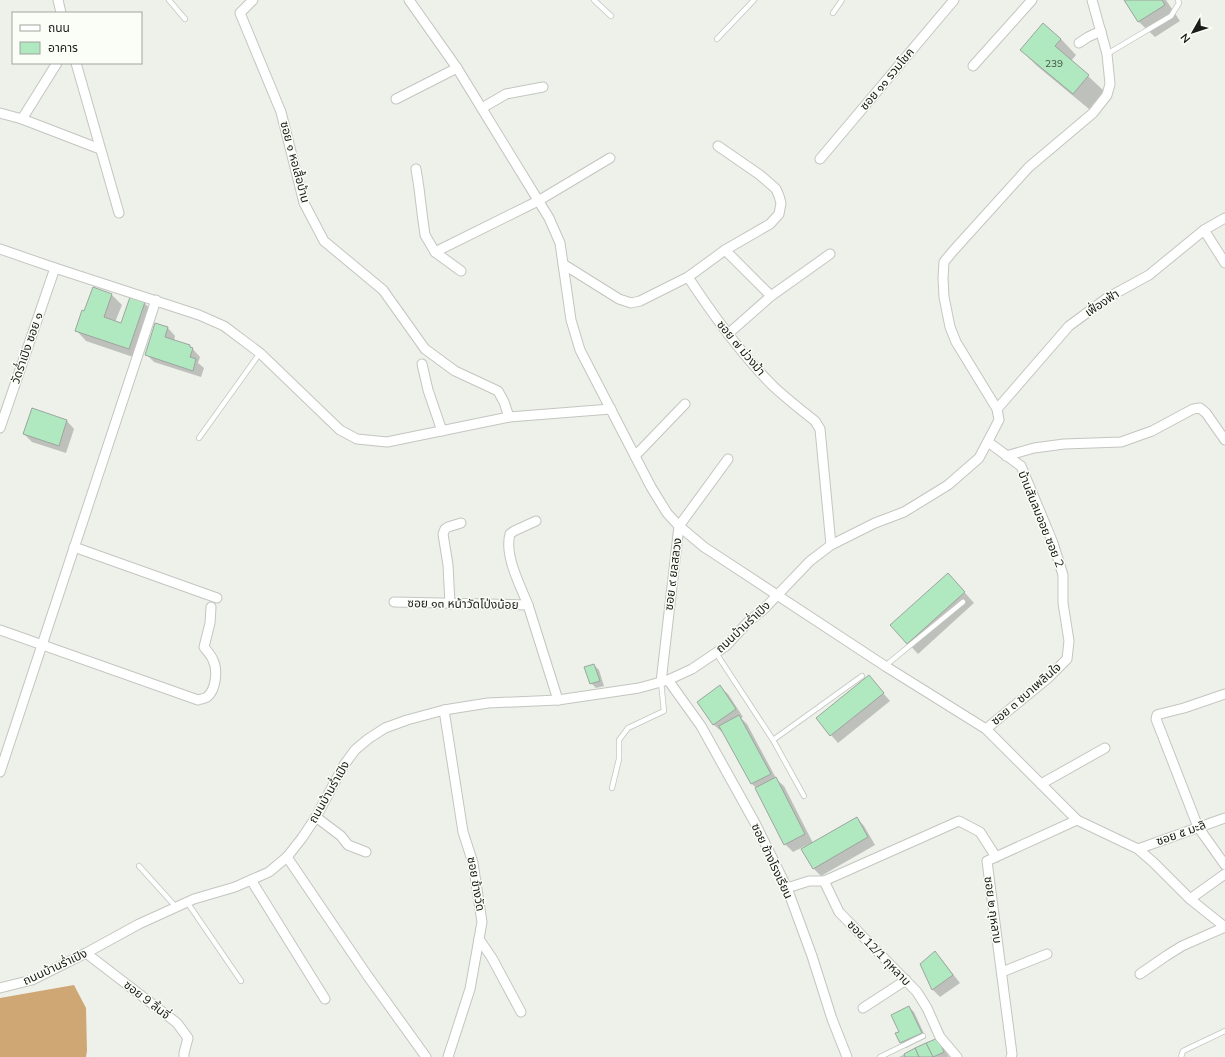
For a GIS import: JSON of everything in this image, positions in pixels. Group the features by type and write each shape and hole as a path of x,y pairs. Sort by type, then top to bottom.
{"street":[{"path":"58,0 62,12"},
{"name":"ซอย ๑ หอเสื้อบ้าน","path":"253,0 240,13 281,112 304,203 324,241 383,290 425,349 455,371 498,391 504,402 509,417"},
{"path":"409,0 457,68 549,218 560,243 571,320 580,350 651,487 667,513 679,526 704,547 885,666 986,729 1077,820 1138,849 1190,898 1225,927 1182,946 1140,974"},
{"name":"ซอย ๑๑ รวมโชค","path":"820,159 954,0"},
{"path":"973,66 1032,0"},
{"path":"997,409 956,342 950,327 944,297 944,262 1029,167 1092,113 1107,95 1110,84 1107,54 1092,0"},
{"path":"1079,43 1101,31"},
{"path":"22,119 56,64"},
{"path":"76,64 119,213"},
{"path":"396,99 457,68"},
{"path":"482,108 506,94 543,87"},
{"path":"0,113 22,119 100,149"},
{"path":"563,264 619,299 631,303 640,301 688,277 725,250 770,224 779,214 781,203 780,196 776,189 760,175 718,146"},
{"path":"435,252 538,201 610,158"},
{"path":"416,169 426,235 435,252 461,271"},
{"name":"เฟื่องฟ้า","path":"997,409 1069,326 1107,298 1148,275 1204,230 1225,218"},
{"path":"1204,230 1225,263"},
{"path":"0,249 200,314 224,326 260,353 340,430 357,439 387,442 509,417 611,409"},
{"path":"725,250 772,296"},
{"path":"728,334 772,296 830,254"},
{"name":"วัดร่ำเปิง ซอย ๑","path":"0,428 55,268"},
{"name":"ซอย ๗ ม่วงม้า","path":"688,277 707,307 728,334 774,386 816,421 820,429 831,545"},
{"path":"0,772 156,300"},
{"path":"422,364 428,390 442,431"},
{"path":"635,456 685,404"},
{"path":"1006,456 1034,448 1064,444 1121,442 1152,431 1194,409 1200,408 1225,440"},
{"name":"ถนนบ้านร่ำเปิง","path":"0,988 32,980 139,924 176,907 194,899 235,887 269,872 287,857 302,838 316,817 344,765 356,750 368,739 386,728 407,720 444,710 488,703 558,700 639,688 664,681 692,669 726,646 748,622 764,609 810,561 831,545 875,523 904,512 948,485 979,458 998,420 997,409"},
{"name":"บ้านสันลมออย ซอย 2","path":"988,442 1020,466 1053,543 1063,574 1062,603 1069,641 1067,659"},
{"name":"ซอย ๙ ยลสลวง","path":"664,681 679,526 728,459"},
{"path":"528,605 510,556 508,546 510,534 536,521"},
{"path":"450,604 448,566 443,534 448,527 461,523"},
{"path":"74,548 218,598"},
{"name":"ซอย ๑๓ หน้าวัดโป่งน้อย","path":"394,602 528,605 558,700"},
{"path":"0,630 198,700 203,699 209,694 213,688 217,672 213,660 204,646 210,623 211,607"},
{"name":"ซอย ๓ ชบาเพลินใจ","path":"986,729 1048,678 1067,659"},
{"name":"ซอย ข้างโรงเรียน","path":"664,681 701,726 754,823 787,888 846,1057"},
{"path":"1225,694 1184,708 1160,714 1156,717 1198,827 1225,865"},
{"name":"ซอย ข้างวัด","path":"444,710 463,832 474,863 482,922 470,989 448,1057"},
{"path":"1040,784 1105,748"},
{"path":"316,817 341,836 348,846 366,852"},
{"name":"ซอย ๕ มะลิ","path":"1138,849 1225,818"},
{"path":"787,888 809,881 824,881 959,821 980,832 996,857 1077,820"},
{"path":"287,857 367,975 426,1057"},
{"name":"ซอย ๒ กุหลาบ","path":"996,857 987,861 1002,972 1012,1054 1011,1057"},
{"path":"1190,898 1225,874"},
{"path":"251,880 325,1000"},
{"name":"ซอย 12/1 กุหลาบ","path":"824,881 839,912 917,992 927,1008 940,1037 957,1057"},
{"path":"479,939 492,958 520,1012"},
{"name":"ซอย 9 ลิ้นจี่","path":"86,953 177,1023 188,1038 184,1057"},
{"path":"1002,972 1047,954"},
{"path":"863,1008 906,980"}],"lane":[{"path":"169,0 185,20"},
{"path":"594,0 611,16"},
{"path":"717,39 754,0"},
{"path":"833,13 842,0"},
{"path":"1107,54 1171,16 1179,3 1178,0"},
{"path":"199,438 260,353"},
{"path":"885,666 963,602"},
{"path":"716,653 773,740 804,796"},
{"path":"773,740 862,676"},
{"path":"612,788 619,759 620,740 628,728 664,711 664,681"},
{"path":"138,866 176,907"},
{"path":"187,902 241,981"},
{"path":"1181,1057 1183,1051 1225,1031"},
{"path":"880,1057 923,1036"}],"shaded area":[{"path":"74,985 86,1008 86,1057 0,1057 0,998"}],"building":[{"path":"1124,0 1162,0 1165,5 1138,22"},
{"path":"1043,23 1061,39 1055,46 1089,75 1073,94 1020,50"},
{"path":"93,287 112,294 104,317 121,323 130,297 145,302 129,349 75,331 82,310 84,311"},
{"path":"155,323 168,327 165,337 190,345 190,347 193,348 190,357 196,359 193,371 145,355"},
{"path":"32,408 67,420 59,446 23,434"},
{"path":"948,573 965,592 907,644 890,625"},
{"path":"594,664 600,681 590,684 584,667"},
{"path":"869,675 884,693 830,736 816,718"},
{"path":"720,685 736,709 713,725 697,702"},
{"path":"739,715 771,774 751,784 719,726"},
{"path":"776,777 805,834 784,845 755,788"},
{"path":"857,817 868,837 813,869 801,849"},
{"path":"935,951 953,975 932,990 920,964"},
{"path":"909,1006 922,1033 900,1043 895,1033 899,1032 891,1015"},
{"path":"938,1038 944,1052 933,1057 926,1043"},
{"path":"926,1043 933,1057 919,1057 915,1048"},
{"path":"915,1048 919,1057 905,1057 904,1054"}]}
